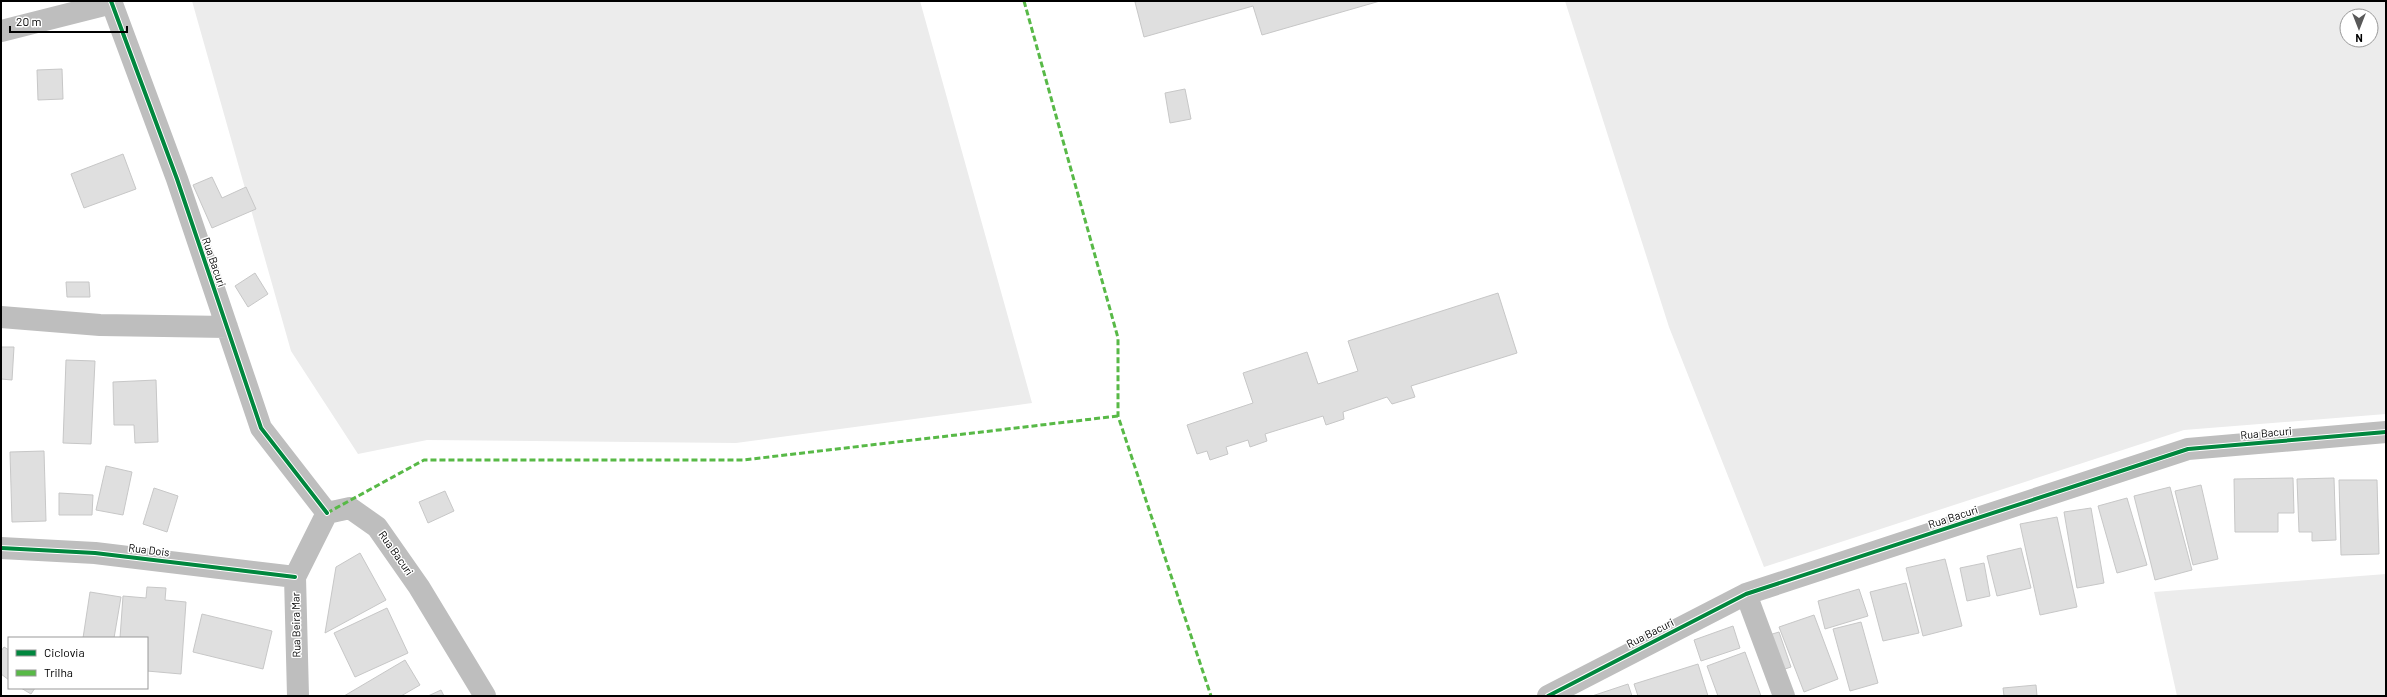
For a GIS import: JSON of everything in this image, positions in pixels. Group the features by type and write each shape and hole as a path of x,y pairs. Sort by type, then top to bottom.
{"street":[{"path":"1,31 112,2"},
{"name":"Rua Bacuri","path":"112,2 177,179 261,428 327,513 350,508 377,527 419,587 485,696"},
{"path":"1,317 100,325 227,327"},
{"name":"Rua Bacuri","path":"1548,696 1746,594 2188,449 2386,432"},
{"name":"Rua Beira Mar","path":"298,696 295,577 327,513"},
{"name":"Rua Dois","path":"1,548 94,553 295,577"},
{"path":"1746,594 1784,696"}],"shaded area":[{"path":"192,1 920,1 1032,403 736,443 427,440 358,454 291,351"},
{"path":"1565,1 2386,1 2386,414 2184,430 1764,567 1669,327"},
{"path":"2386,574 2386,696 2177,696 2154,592"}],"building":[{"path":"1380,1 1262,35 1253,6 1144,37 1135,2"},
{"path":"62,69 63,99 38,100 37,70"},
{"path":"1185,89 1191,119 1170,123 1165,93"},
{"path":"123,154 136,189 84,208 71,174"},
{"path":"212,177 222,198 246,187 256,209 212,228 193,185"},
{"path":"255,273 268,294 248,307 235,286"},
{"path":"66,282 89,282 90,297 67,297"},
{"path":"1498,293 1517,353 1411,386 1415,397 1392,404 1387,397 1343,412 1344,419 1326,425 1323,416 1265,434 1267,441 1250,447 1248,440 1226,447 1228,454 1210,460 1207,451 1197,454 1187,425 1253,403 1243,373 1307,352 1318,384 1358,371 1348,341"},
{"path":"1,347 14,347 12,380 1,379"},
{"path":"66,360 95,361 91,444 63,443"},
{"path":"156,380 158,442 135,443 134,425 114,425 113,382"},
{"path":"44,451 46,521 12,522 10,452"},
{"path":"106,466 132,472 123,515 96,510"},
{"path":"2293,478 2294,513 2278,513 2278,532 2235,532 2234,479"},
{"path":"2334,478 2336,540 2312,541 2312,532 2299,532 2297,479"},
{"path":"2339,480 2377,480 2379,554 2341,555"},
{"path":"2201,485 2218,559 2193,565 2175,491"},
{"path":"2170,487 2192,570 2155,580 2134,496"},
{"path":"154,488 178,496 167,532 143,524"},
{"path":"445,491 454,511 428,523 419,502"},
{"path":"59,493 93,495 92,515 59,515"},
{"path":"2127,498 2147,565 2117,573 2098,506"},
{"path":"2091,508 2104,583 2077,588 2064,512"},
{"path":"2057,517 2077,607 2040,615 2020,524"},
{"path":"2021,548 2031,588 1997,596 1987,556"},
{"path":"360,553 386,600 325,633 336,567"},
{"path":"1945,559 1962,626 1923,636 1906,568"},
{"path":"1984,563 1990,596 1967,601 1960,568"},
{"path":"1906,583 1919,633 1883,641 1870,592"},
{"path":"147,587 166,588 165,600 186,602 181,674 148,671 148,637 120,637 123,596 146,598"},
{"path":"1859,589 1868,616 1825,629 1818,601"},
{"path":"90,592 121,597 114,637 83,637"},
{"path":"387,608 408,653 355,677 334,633"},
{"path":"202,614 272,631 263,669 193,652"},
{"path":"1814,615 1838,679 1804,692 1779,627"},
{"path":"1861,622 1878,683 1850,691 1833,629"},
{"path":"1733,626 1740,648 1701,661 1694,640"},
{"path":"1779,632 1791,667 1782,670 1769,635"},
{"path":"4,647 8,649 8,679 1,674 1,651"},
{"path":"1745,652 1761,696 1718,696 1707,666"},
{"path":"405,660 420,685 401,696 344,696"},
{"path":"1698,664 1708,696 1638,696 1634,684"},
{"path":"1628,684 1632,696 1592,696"},
{"path":"2036,685 2037,696 2004,696 2003,688"},
{"path":"23,689 34,689 31,694"},
{"path":"441,690 444,696 428,696"}],"marked path":[{"path":"1024,1 1118,338 1118,416 1211,696"},
{"path":"327,513 424,460 743,460 1118,416"}],"cycle path":[{"path":"111,1 177,179 261,428 327,513"},
{"path":"1548,696 1746,594 2188,449 2386,432"},
{"path":"1,548 95,553 295,577"}]}
